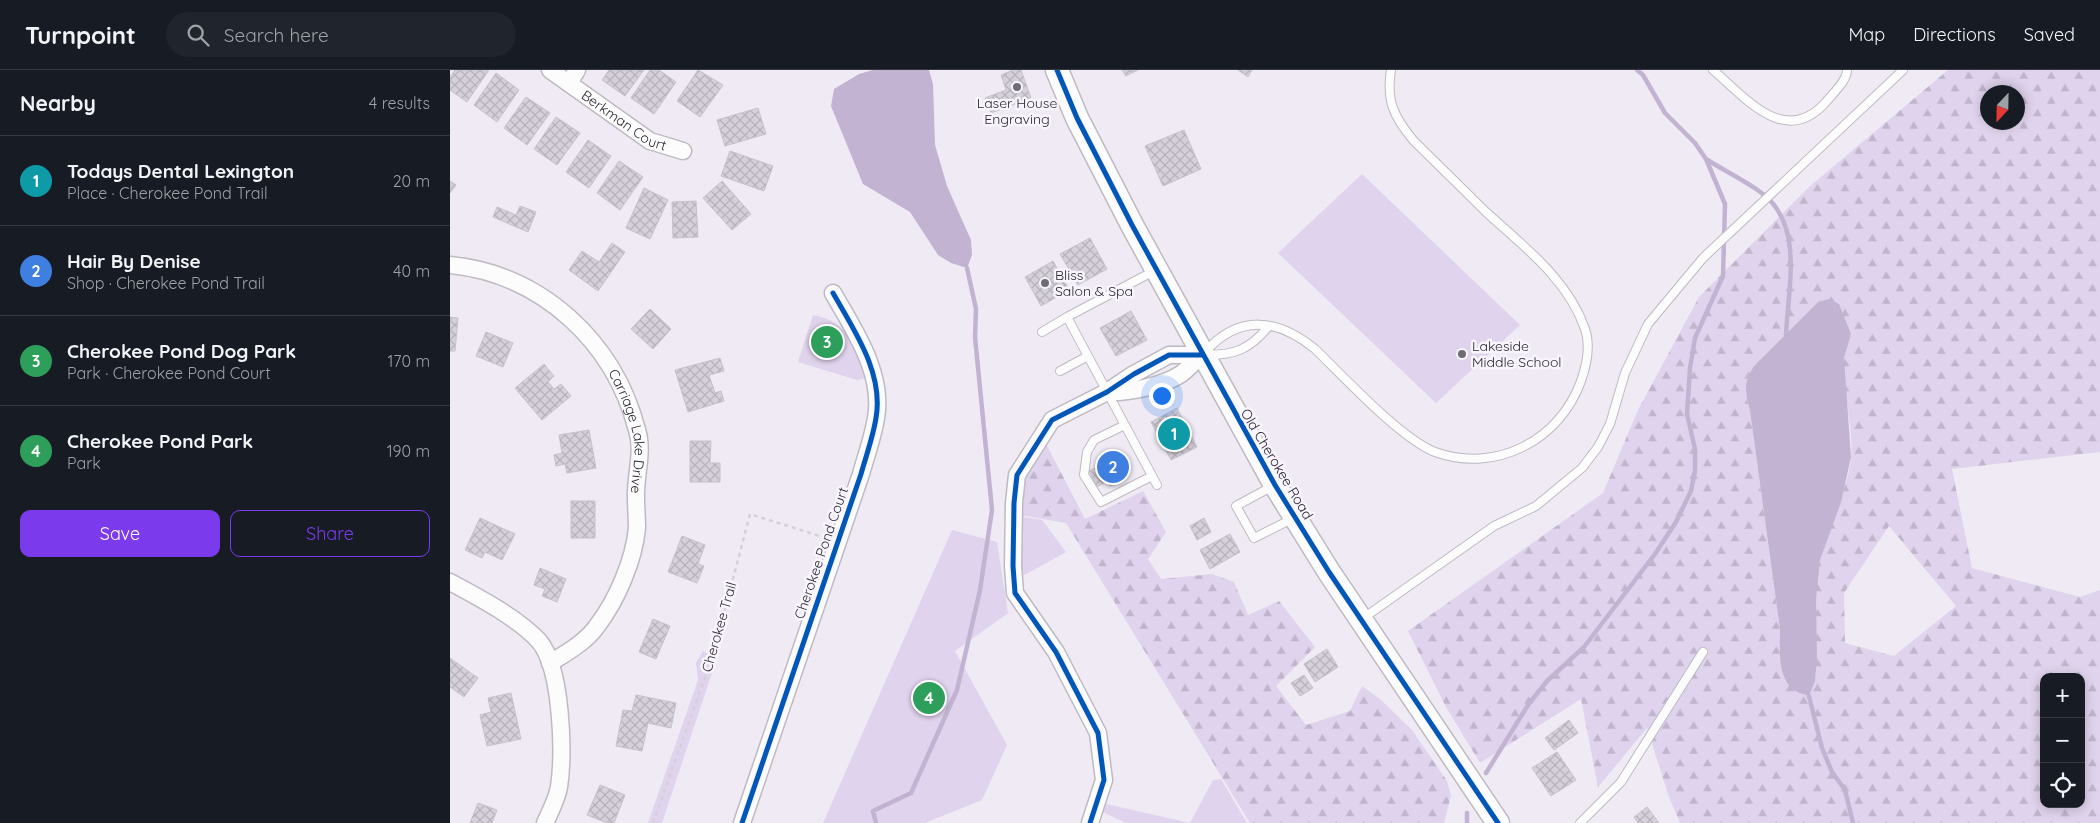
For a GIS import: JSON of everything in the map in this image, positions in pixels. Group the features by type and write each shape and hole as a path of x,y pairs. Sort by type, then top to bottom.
{"street":[{"name":"Berkman Court","path":"550,70 573,76 650,141 682,151"},
{"name":"Old Cherokee Road","path":"1058,70 1077,118 1156,270 1275,484 1361,620 1498,823"},
{"name":"Carriage Lake Drive","path":"450,265 492,272 512,279 534,290 579,326 618,380 638,430 640,450 636,496 637,528 633,547 621,582 597,627 572,649 550,663"},
{"name":"Cherokee Pond Court","path":"742,823 876,417 876,397 864,347 833,293"},
{"path":"1090,823 1104,780 1098,733 1056,652 1015,593 1013,566 1014,503 1017,476 1052,420 1107,392 1134,374 1169,355 1202,355"},
{"path":"450,582 526,628 540,643 550,663 559,710 561,754 559,789 545,823"}],"lane":[{"path":"1202,355 1217,339 1235,328 1249,324 1282,329 1301,338 1413,440 1445,455 1458,458 1502,456 1545,434 1559,421 1576,394 1585,368 1588,350 1585,329 1556,278 1413,140 1396,119 1390,93 1391,70"},
{"path":"1713,70 1765,114 1778,120 1792,121 1807,117 1819,109 1837,89 1847,74 1847,70"},
{"path":"1361,620 1494,526 1536,506 1582,468 1598,447 1610,424 1624,373 1648,324 1703,258 1903,70"},
{"path":"1042,332 1156,270"},
{"path":"1068,317 1157,485"},
{"path":"1202,355 1227,355 1243,349 1259,338 1268,327"},
{"path":"1060,371 1088,356"},
{"path":"1124,425 1094,440 1087,452 1084,475 1100,502 1152,476"},
{"path":"1275,484 1236,506 1254,538 1295,517"},
{"path":"1580,823 1621,782 1703,652"}],"green space":[{"path":"1948,70 2100,70 2100,452 1952,469 1972,568 2080,597 2100,590 2100,823 1680,823 1669,797 1647,728 1598,787 1581,699 1480,763 1446,707 1408,631 1603,493 1638,410 1699,297 1809,187","holes":["1818,302 1851,334 1844,356 1845,384 1851,433 1851,458 1845,484 1823,547 1817,575 1815,681 1781,663 1780,629 1746,388 1748,377 1754,366","1889,526 1956,606 1894,656 1845,643 1844,593"]},
{"path":"1362,174 1520,325 1436,403 1278,253"},
{"path":"813,315 835,323 843,330 854,346 866,378 857,380 798,362"},
{"path":"1042,436 1085,519 1143,491 1166,532 1148,559 1161,579 1212,574 1234,582 1248,615 1279,601 1315,647 1276,686 1306,725 1350,711 1362,686 1380,699 1412,730 1447,781 1451,795 1444,823 1250,823 1066,523 1014,514 1014,503"},
{"path":"1017,516 1042,520 1066,552 1021,577"},
{"path":"952,530 997,542 1008,613 955,651 1007,745 982,800 925,823 823,823"},
{"path":"703,651 717,658 662,823 648,823 698,680 696,663"},
{"path":"1221,779 1247,823 1190,823 1213,780"},
{"path":"1106,804 1190,823 1126,823 1103,812"}],"shaded area":[{"path":"873,70 929,70 933,84 935,145 947,186 971,240 972,255 967,268 951,263 938,255 910,212 863,184 831,106 834,89 859,74"},
{"path":"1829,299 1839,304 1851,334 1844,358 1851,457 1841,502 1820,560 1816,599 1817,659 1815,681 1809,696 1794,690 1785,678 1782,670 1780,629 1746,388 1748,377 1754,366 1818,302"}],"building":[{"path":"455,70 489,70 467,102 450,90 450,77"},
{"path":"609,70 644,70 625,96 602,80"},
{"path":"650,70 659,70 676,82 654,114 631,98"},
{"path":"698,70 723,85 700,117 677,101"},
{"path":"1013,70 1021,70 1031,98 991,113 985,98 1006,90 1001,75"},
{"path":"1122,70 1138,70 1126,76"},
{"path":"1238,70 1252,70 1248,77"},
{"path":"496,73 519,90 497,122 474,105"},
{"path":"526,97 550,113 527,145 504,128"},
{"path":"758,108 766,134 725,146 717,120"},
{"path":"556,117 580,133 557,165 534,149"},
{"path":"1184,130 1201,169 1163,186 1145,146"},
{"path":"588,140 611,156 589,188 566,172"},
{"path":"730,151 773,166 764,191 721,176"},
{"path":"619,161 643,177 620,210 597,193"},
{"path":"450,181 456,185 450,193"},
{"path":"722,181 751,214 732,230 703,198"},
{"path":"644,188 668,200 650,239 626,228"},
{"path":"696,201 698,237 673,238 672,202"},
{"path":"520,206 536,212 528,232 493,217 497,207 516,215"},
{"path":"1090,238 1107,269 1078,285 1060,254"},
{"path":"612,243 625,252 598,291 569,270 582,251 599,262"},
{"path":"1053,261 1069,290 1041,306 1025,277"},
{"path":"650,309 671,329 653,349 631,329"},
{"path":"1131,311 1147,340 1116,356 1100,328"},
{"path":"450,317 458,318 455,351 450,351"},
{"path":"486,332 513,343 503,367 476,356"},
{"path":"720,358 724,371 709,375 715,393 721,391 724,401 688,412 675,370"},
{"path":"544,364 554,376 548,382 554,389 561,384 571,396 542,420 515,388"},
{"path":"1177,408 1197,447 1171,460 1151,422"},
{"path":"589,430 596,468 567,473 565,464 556,466 554,455 562,453 559,435"},
{"path":"690,441 711,441 710,463 720,463 720,482 690,482"},
{"path":"1115,450 1128,476 1110,486 1107,481 1097,487 1089,471 1101,465 1098,459"},
{"path":"571,501 595,501 595,538 571,538"},
{"path":"480,518 515,534 502,560 485,552 482,558 465,550"},
{"path":"1204,518 1211,532 1197,540 1190,526"},
{"path":"1230,534 1240,552 1210,569 1200,550"},
{"path":"682,536 705,545 698,564 704,566 697,583 668,572"},
{"path":"540,568 566,579 557,602 542,596 545,589 534,585"},
{"path":"653,619 670,626 656,659 639,652"},
{"path":"1327,649 1338,667 1315,682 1304,664"},
{"path":"450,658 478,678 464,697 450,687"},
{"path":"1304,675 1313,688 1300,696 1291,683"},
{"path":"511,693 521,739 487,746 480,715 491,712 488,698"},
{"path":"636,695 676,703 671,728 648,723 642,751 616,746 623,710 632,711"},
{"path":"1569,720 1578,733 1554,750 1545,738"},
{"path":"1557,752 1576,780 1551,796 1532,768"},
{"path":"600,785 625,795 614,823 607,823 587,815"},
{"path":"478,803 497,810 492,823 470,823"},
{"path":"1647,807 1659,823 1638,823 1634,817"}],"waterway":[{"path":"1486,773 1528,705 1547,681 1584,647 1655,554 1676,522 1691,491 1695,471 1695,449 1687,414 1690,368 1695,338 1723,276 1725,204 1706,159 1695,143 1665,113 1643,75 1637,70"},
{"path":"1706,159 1759,191 1773,204 1783,220 1788,238 1790,257 1786,335"},
{"path":"876,823 873,811 911,793 957,690 980,590 992,510 975,337 976,309 967,268"},
{"path":"1809,696 1822,748 1832,772 1845,790 1853,823"},
{"path":"1467,813 1467,823"}],"cycle path":[{"path":"1057,70 1077,118 1132,225 1275,485 1329,572 1498,823"},
{"path":"742,823 861,474 876,418 876,385 871,368 858,337 833,293"},
{"path":"1090,823 1104,780 1098,733 1056,652 1015,593 1013,566 1014,503 1017,475 1052,420 1107,392 1134,374 1169,355 1202,355"}],"place":[{"name":"Laser House Engraving","path":"1017,87"},
{"name":"Bliss Salon & Spa","path":"1045,283"},
{"name":"Cherokee Pond Dog Park","path":"827,342"},
{"name":"Lakeside Middle School","path":"1462,354"},
{"name":"Todays Dental Lexington","path":"1174,434"},
{"name":"Hair By Denise","path":"1113,467"},
{"name":"Cherokee Pond Park","path":"929,698"}]}
